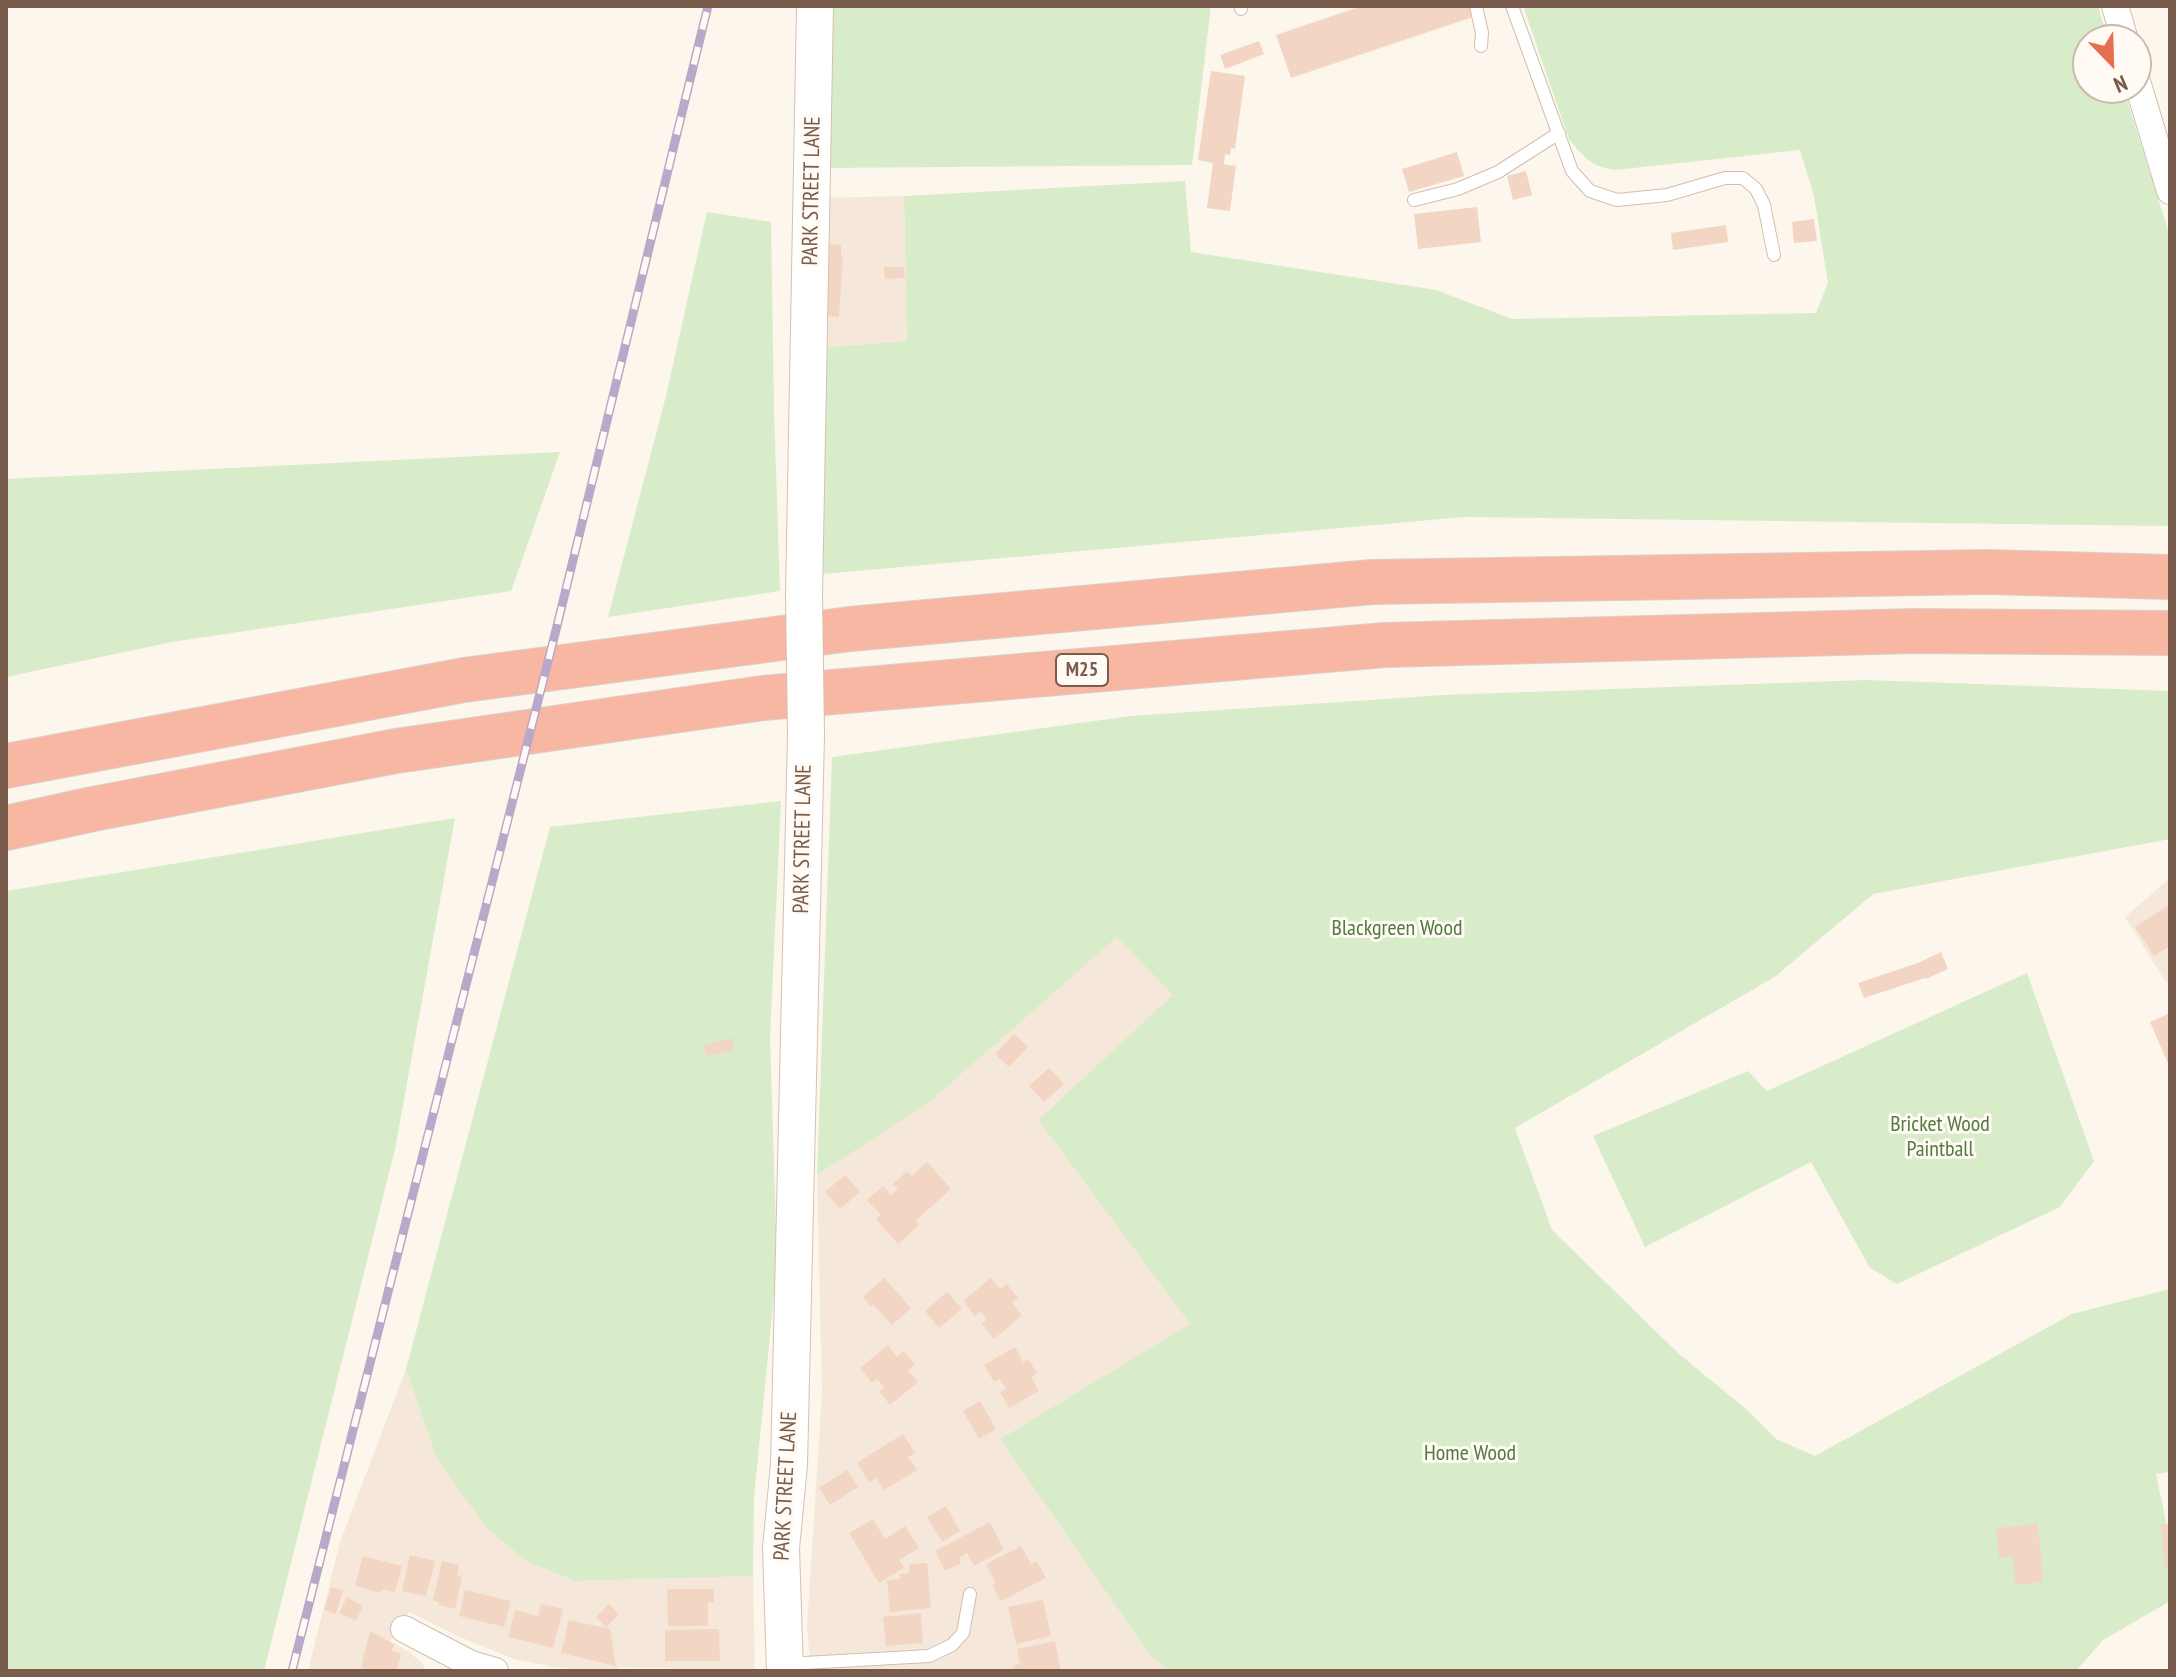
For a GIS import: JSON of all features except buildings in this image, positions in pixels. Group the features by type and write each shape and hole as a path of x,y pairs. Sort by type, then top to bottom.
{"highway":[{"path":"6,766 464,680 850,629 1372,582 1988,572 2170,577"},
{"name":"M25","path":"6,828 396,751 763,698 1385,645 1914,631 2170,633"}],"street":[{"name":"PARK STREET LANE","path":"784,1667 781,1548 789,1465 806,735 804,595 815,6"},
{"path":"2144,104 2170,191"},
{"path":"404,1629 478,1669"}],"lane":[{"path":"1476,6 1482,33 1481,46"},
{"path":"1512,6 1572,171 1590,191 1617,200 1667,195 1725,178 1743,178 1756,189 1764,205 1774,255"},
{"path":"1414,200 1458,189 1498,172 1559,133"},
{"path":"784,1667 929,1656 952,1645 963,1633 970,1594"}],"shaded area":[{"path":"904,196 907,341 817,348 819,198"},
{"path":"2170,878 2170,984 2165,981 2125,917"},
{"path":"1117,936 1174,995 1038,1120 1190,1324 1000,1439 1149,1654 1168,1671 811,1671 807,1627 822,1393 817,1175 926,1105"},
{"path":"406,1369 436,1457 576,1581 753,1576 755,1671 618,1667 617,1671 588,1671 553,1667 514,1659 409,1612 390,1641 408,1651 426,1671 308,1671 340,1542"}],"green space":[{"path":"827,6 1211,6 1192,165 822,168"},
{"path":"1523,6 2098,6 2103,24 2072,24 2072,104 2128,104 2170,236 2170,526 1464,517 823,574 817,348 907,341 904,196 1185,181 1191,252 1436,290 1512,319 1816,313 1828,283 1814,196 1800,150 1615,170 1594,163 1569,139"},
{"path":"707,212 771,222 780,591 608,617 666,396"},
{"path":"560,452 511,591 172,642 6,677 6,479"},
{"path":"1866,680 2170,691 2170,839 1873,894 1776,976 1515,1128 1552,1230 1679,1354 1747,1410 1776,1439 1815,1456 2072,1314 2170,1289 2170,1472 2156,1474 2170,1541 2170,1601 2103,1640 2076,1671 1168,1671 1149,1654 1000,1439 1190,1324 1038,1120 1173,995 1117,937 926,1105 817,1175 832,757 1131,716 1444,695"},
{"path":"781,801 770,1037 777,1264 754,1498 753,1576 576,1581 526,1561 486,1527 436,1457 406,1369 550,827"},
{"path":"455,818 395,1149 264,1671 6,1671 6,891"},
{"name":"Bricket Wood Paintball","path":"2027,973 2094,1161 2060,1207 1897,1284 1870,1268 1811,1162 1645,1247 1593,1136 1748,1071 1767,1091"}],"railway":[{"path":"292,1671 556,630 708,6"}],"park label":[{"name":"Blackgreen Wood","path":"1397,929"},
{"name":"Home Wood","path":"1470,1454"}]}
